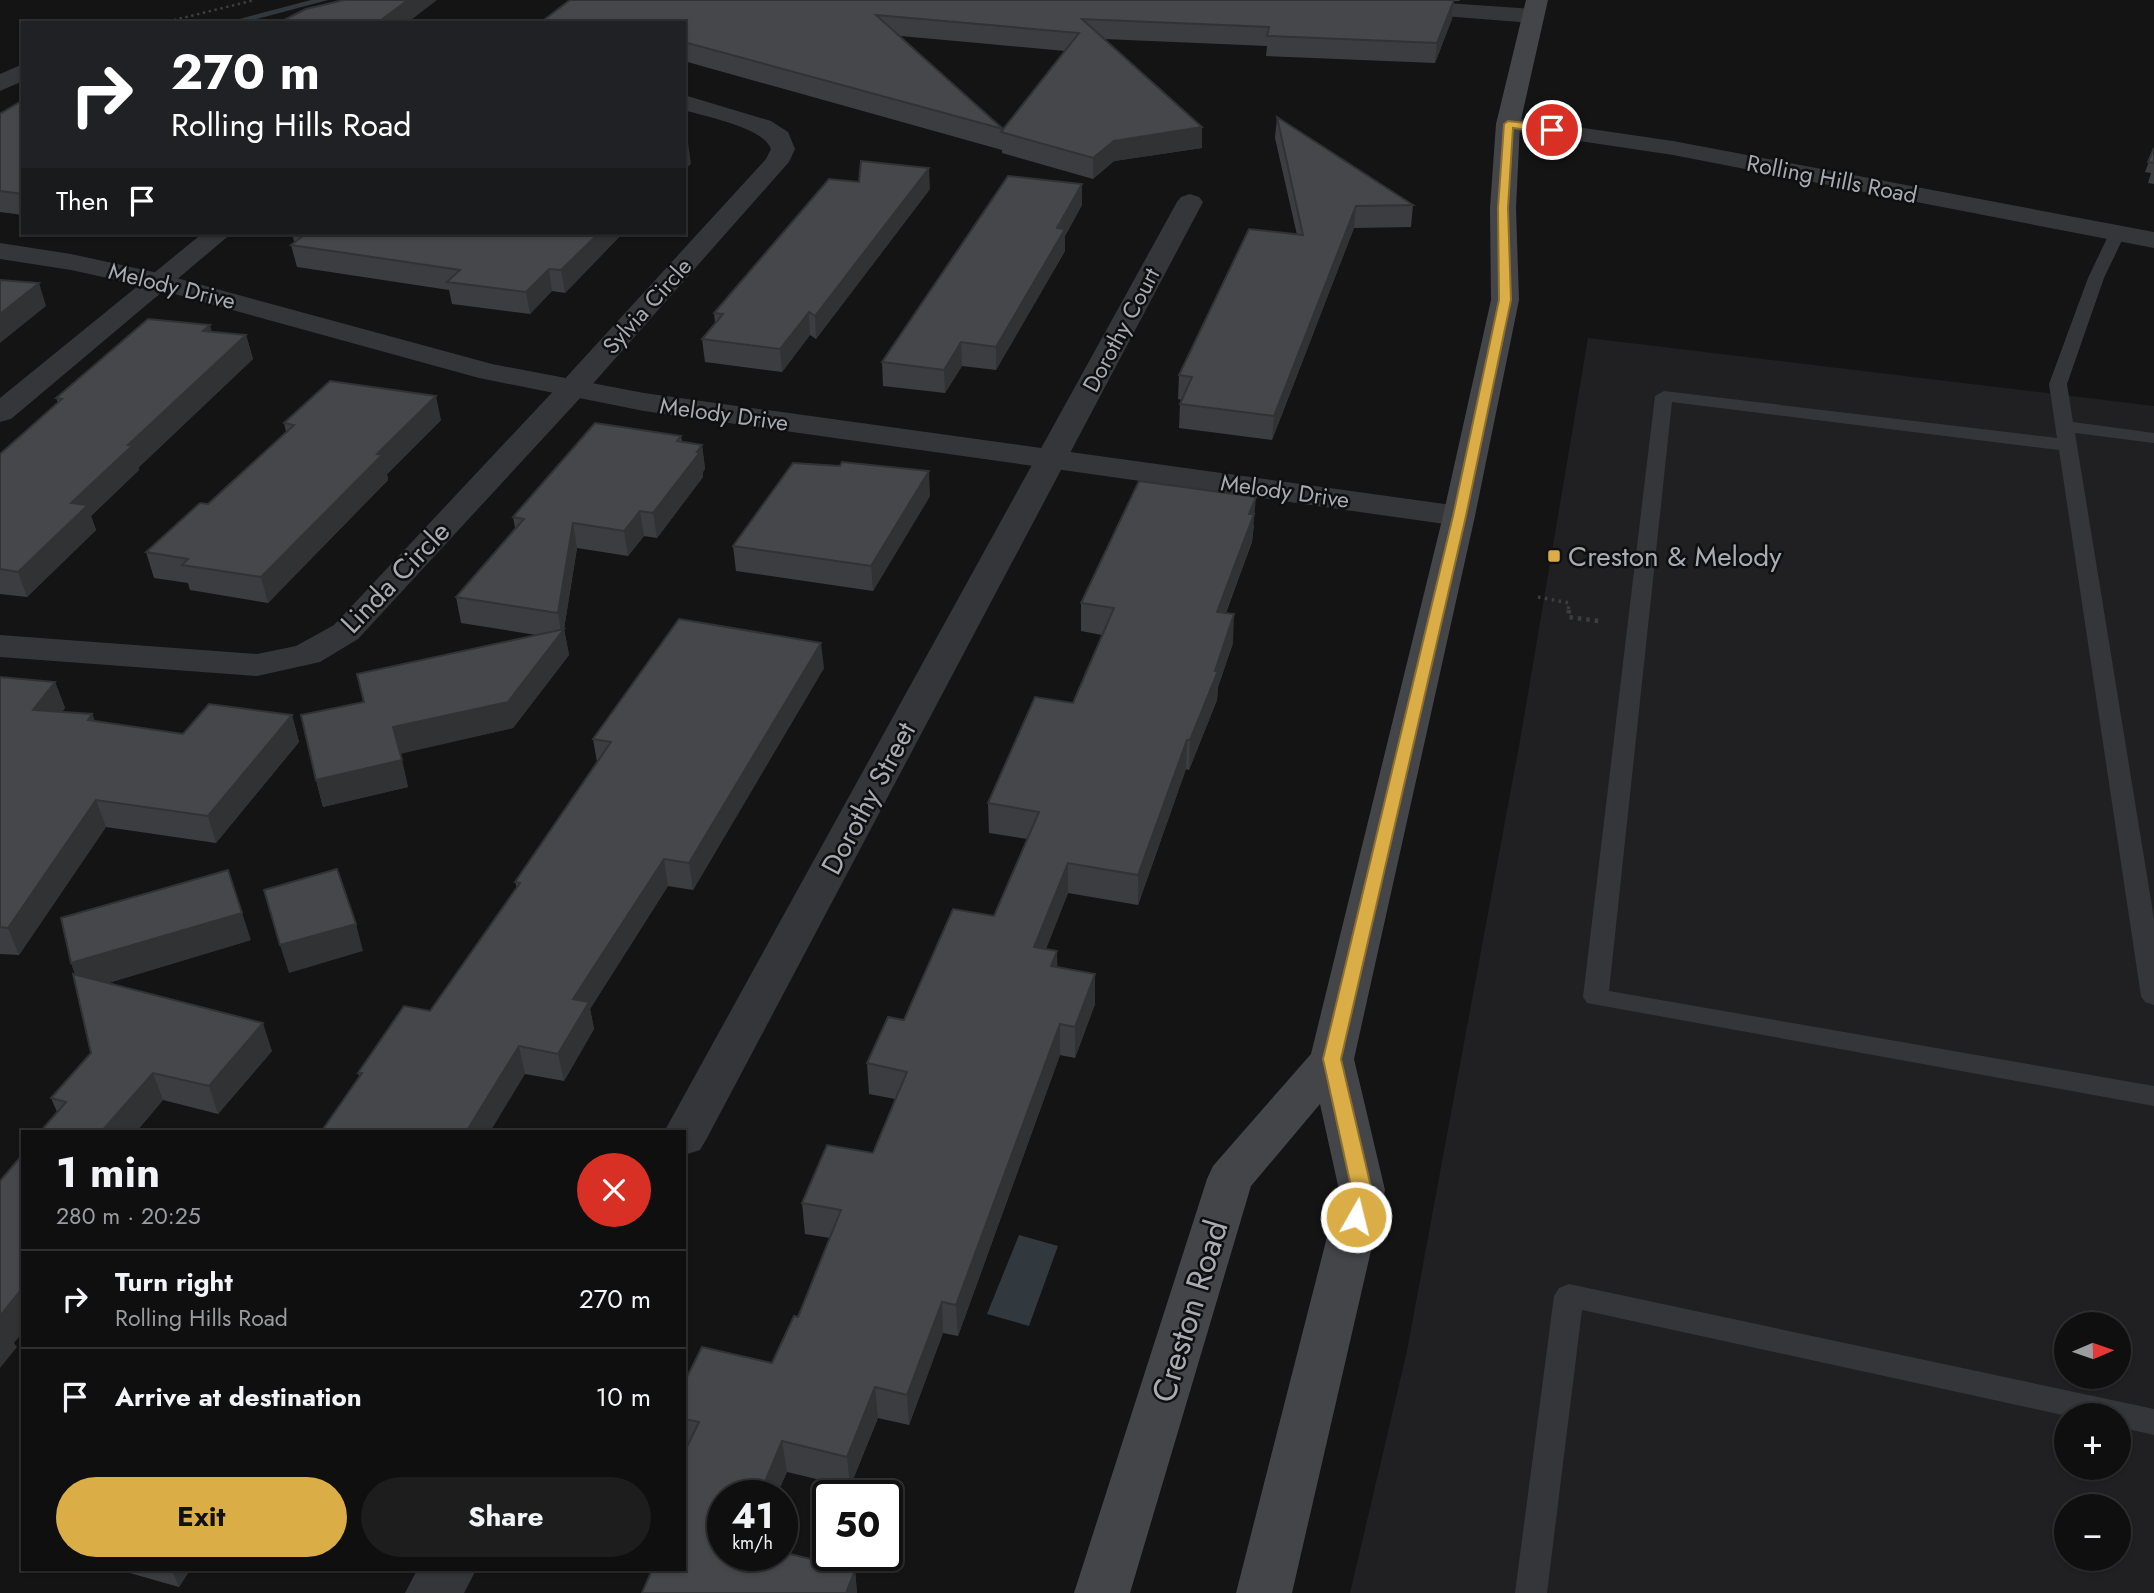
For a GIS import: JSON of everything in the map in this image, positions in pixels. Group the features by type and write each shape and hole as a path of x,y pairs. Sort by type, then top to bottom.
{"main road":[{"name":"Creston Road","path":"1264,1593 1362,1191 1332,1059 1459,516 1505,300 1503,208 1508,124 1534,8"},
{"name":"Creston Road","path":"1102,1593 1230,1179 1332,1059"}],"street":[{"path":"1316,0 1534,8"},
{"path":"0,84 21,72"},
{"name":"Sylvia Circle","path":"572,389 777,162 783,149 779,137 762,126 686,103"},
{"name":"Rolling Hills Road","path":"1508,124 1674,148 2154,240"},
{"name":"Dorothy Court","path":"1052,457 1190,202"},
{"path":"0,413 216,235"},
{"name":"Melody Drive","path":"0,251 71,262 158,281 415,354 572,389 712,414 1052,457 1459,516"},
{"name":"Linda Circle","path":"0,646 257,665 307,654 346,632 572,389"},
{"name":"Dorothy Street","path":"686,1134 1052,457"},
{"path":"433,1593 447,1571"}],"lane":[{"path":"2117,234 2096,278 2058,384 2154,996"},
{"path":"2154,438 2065,436 1664,396 1596,997 2154,1096"},
{"path":"1531,1593 1569,1296 2154,1422"}],"path":[{"path":"170,21 255,0"},
{"path":"1538,597 1569,603 1568,617 1639,625"}],"shaded area":[{"path":"1588,338 2154,406 2154,1593 1350,1593 1407,1351 1521,735"},
{"path":"1019,1235 1058,1246 1029,1326 987,1314"}],"building":[{"path":"344,0 408,0 380,21 282,21 306,9"},
{"path":"570,0 1454,0 1437,43 1267,36 1269,27 1082,19 1202,127 1114,141 1093,158 1001,132 1079,33 876,15 1003,129 686,43 686,21 543,21"},
{"path":"21,101 21,194 0,191 0,114"},
{"path":"1277,117 1413,205 1356,206 1274,416 1180,404 1192,377 1179,375 1249,229 1303,235"},
{"path":"2154,148 2154,163 2148,162"},
{"path":"861,161 929,168 815,316 809,312 780,349 702,339 723,314 714,313 829,179 859,182"},
{"path":"1008,176 1082,184 1057,228 1065,229 996,347 961,342 944,370 882,362"},
{"path":"304,235 597,235 561,270 549,269 526,292 447,282 460,270 291,245"},
{"path":"0,280 39,283 0,314"},
{"path":"148,319 210,325 203,331 246,335 128,445 132,446 71,503 88,505 18,572 0,569 0,454 62,399 56,398"},
{"path":"330,381 436,396 377,454 382,455 261,577 182,565 188,559 146,552 200,503 208,504 294,425 284,423"},
{"path":"595,423 681,436 677,441 702,445 697,452 700,452 653,513 640,511 624,531 573,523 558,613 456,597 524,519 513,517"},
{"path":"842,462 929,471 871,566 733,546 793,463 840,466"},
{"path":"1139,481 1256,497 1249,514 1254,514 1217,612 1234,614 1215,671 1218,671 1190,740 1187,740 1138,875 1068,863 1034,947 1057,951 1051,966 1095,974 1075,1027 1060,1024 956,1305 942,1302 907,1395 875,1387 847,1457 782,1441 766,1480 707,1480 707,1571 798,1571 798,1556 812,1559 812,1571 855,1571 846,1593 642,1593 652,1571 686,1571 686,1449 699,1422 686,1419 686,1379 702,1347 772,1363 794,1316 798,1317 841,1210 802,1203 827,1145 873,1153 907,1072 867,1063 888,1017 904,1020 953,909 994,916 1039,812 988,803 1035,697 1073,703 1114,608 1081,603"},
{"path":"679,619 821,643 689,863 664,859 573,999 589,1002 558,1054 519,1046 467,1130 322,1130 404,1006 430,1011 520,883 515,882 611,742 593,739"},
{"path":"564,629 508,702 393,727 402,760 316,780 301,715 364,702 357,674"},
{"path":"0,677 55,682 33,710 92,714 88,720 183,734 209,704 292,715 208,816 96,800 8,928 0,927"},
{"path":"337,869 356,924 280,945 264,890"},
{"path":"228,870 242,913 71,963 61,918"},
{"path":"73,974 263,1023 209,1086 153,1073 103,1130 42,1130 66,1102 51,1098 91,1053"},
{"path":"21,1156 21,1290 0,1316 0,1181"}],"waterway":[{"path":"237,21 323,0"}],"place":[{"name":"Creston & Melody","path":"1554,556"}],"route":[{"path":"1356,1217 1362,1191 1332,1059 1459,516 1505,300 1503,208 1508,124 1552,130"}]}
